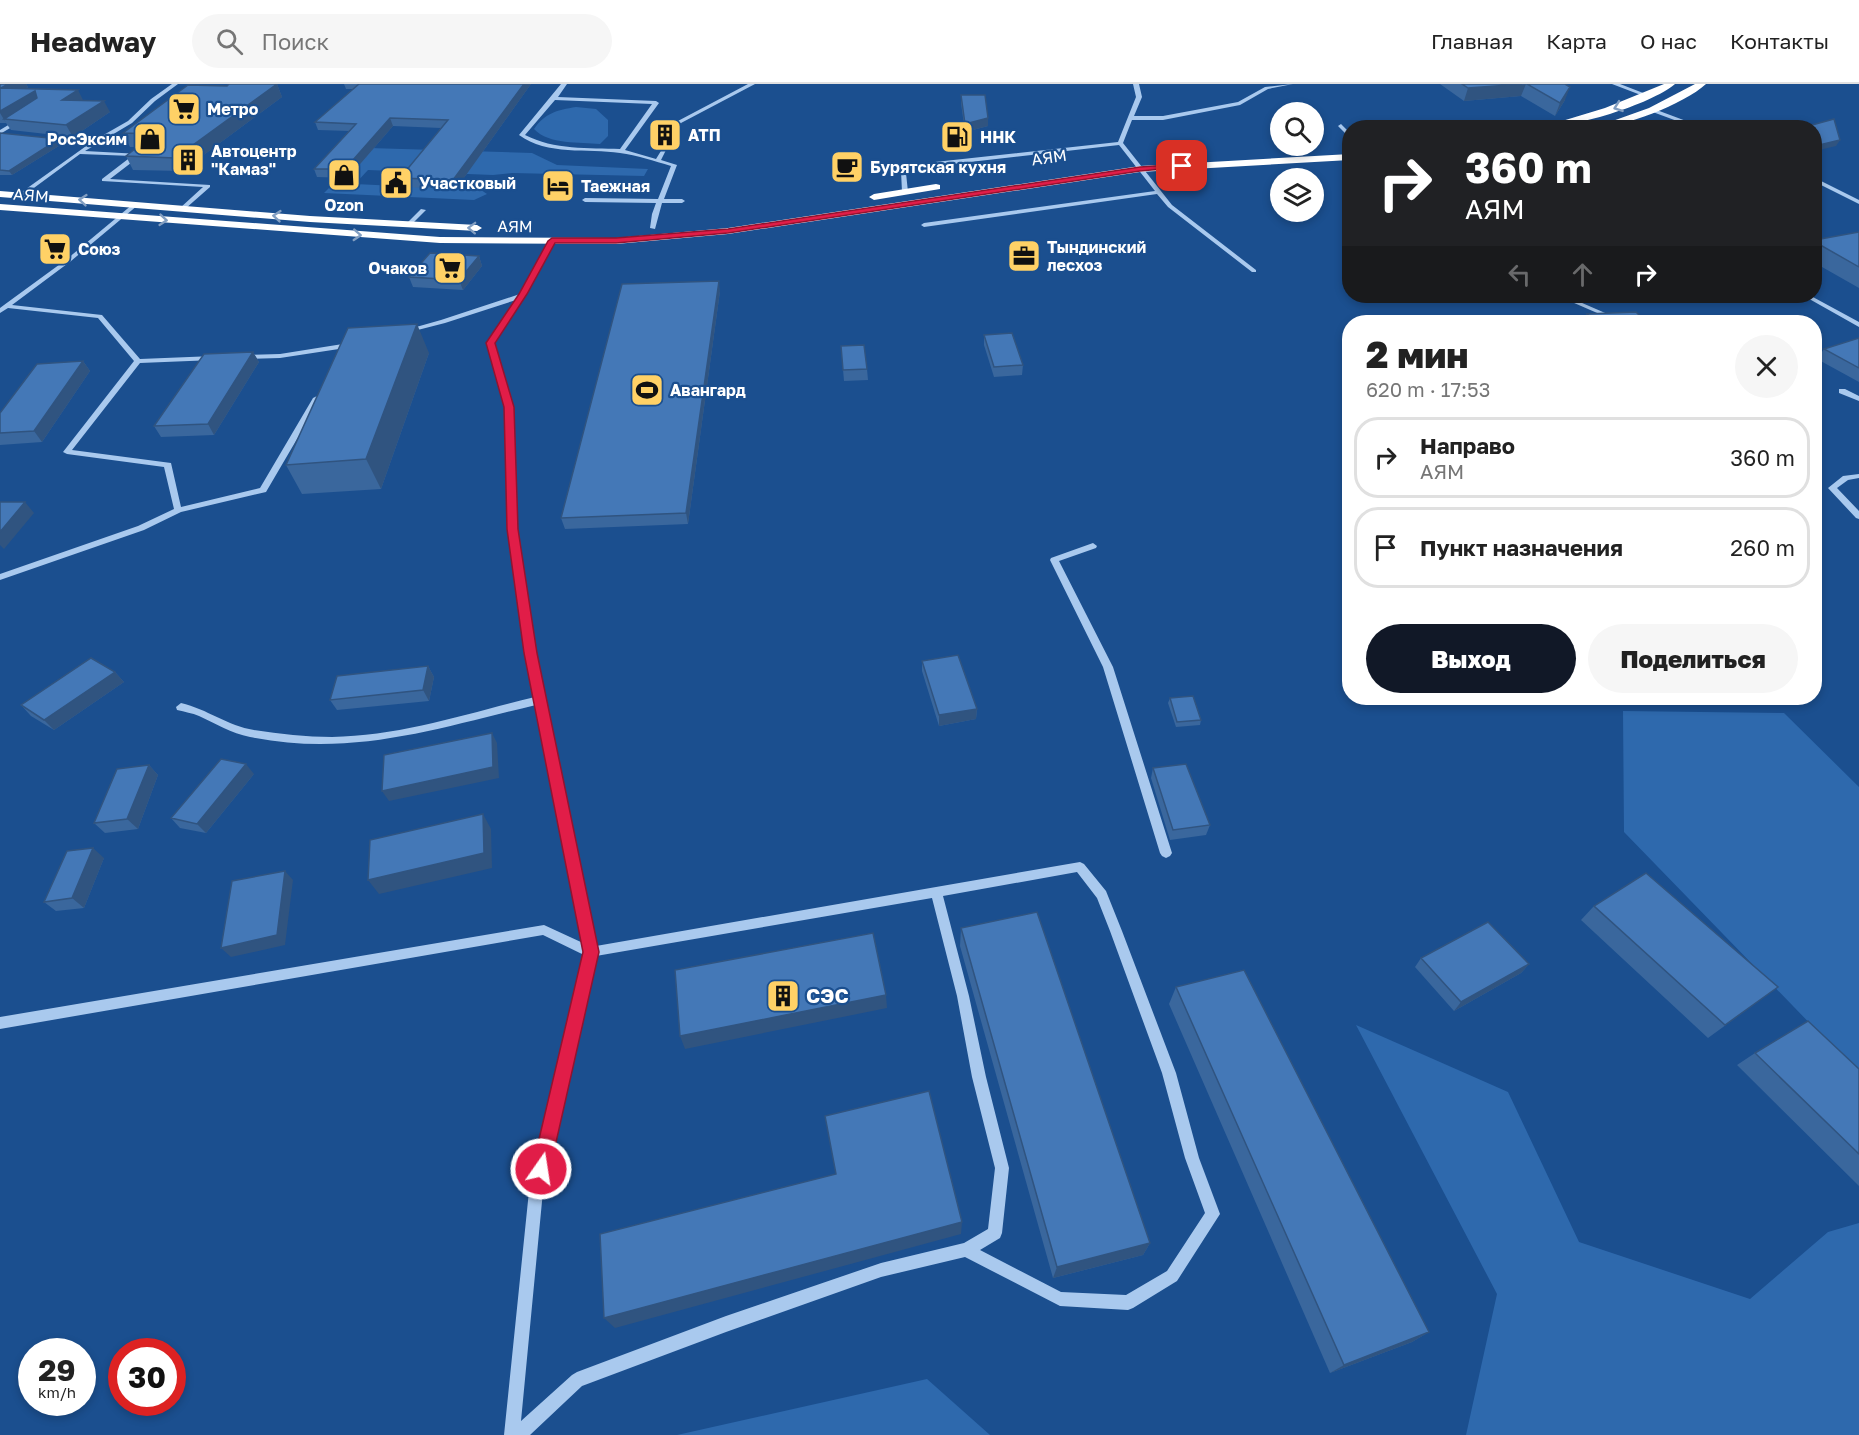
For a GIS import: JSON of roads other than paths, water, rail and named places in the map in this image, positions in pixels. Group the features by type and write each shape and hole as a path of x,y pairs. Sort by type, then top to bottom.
{"highway":[{"path":"1581,120 1648,96 1671,84"},
{"path":"1621,120 1652,110 1702,84"},
{"name":"АЯМ","path":"986,180 1256,151 1342,147"},
{"name":"АЯМ","path":"0,207 396,237 616,241 728,231 1137,165 1342,157"},
{"path":"858,199 951,185"},
{"name":"АЯМ","path":"0,194 408,225 489,229 585,229"},
{"path":"754,215 824,205"},
{"path":"629,228 653,228 720,220"}],"street":[{"path":"21,195 79,152 130,122 153,100 175,84"},
{"path":"564,84 522,135 530,140 572,148 622,151 659,159 674,165 655,214 653,228"},
{"path":"679,122 752,84"},
{"path":"1120,143 1139,97 1136,84"},
{"path":"1131,118 1163,118 1240,103 1267,88 1290,84"},
{"path":"1615,84 1648,96"},
{"path":"554,98 656,103 622,151"},
{"path":"1652,110 1680,120"},
{"path":"0,133 30,113"},
{"path":"0,133 11,134"},
{"path":"43,138 96,142"},
{"path":"1120,143 1170,206 1254,271"},
{"path":"905,192 903,172 935,164 1120,143"},
{"path":"659,159 666,147"},
{"path":"79,152 138,154 104,180 208,186 183,208"},
{"path":"1822,184 1859,202"},
{"path":"924,225 1157,192"},
{"path":"585,200 682,201"},
{"path":"2,309 69,260 135,205"},
{"path":"408,225 423,210"},
{"path":"512,1435 536,1191 591,952 540,700 512,529 509,407 491,343 523,294 552,241"},
{"path":"401,332 443,322 523,294"},
{"path":"1578,303 1606,315"},
{"path":"1819,303 1859,325"},
{"path":"2,309 100,316 138,361"},
{"path":"233,357 280,356 359,343"},
{"path":"343,355 349,345"},
{"path":"138,361 221,358"},
{"path":"138,361 68,452 168,465 178,510"},
{"path":"1842,391 1859,399"},
{"path":"0,577 141,528 178,510 263,490 320,394"},
{"path":"1859,476 1846,478 1832,488 1859,516"},
{"path":"1093,546 1054,560 1108,667 1166,853"},
{"path":"181,707 199,710 235,729 262,735 304,741 351,741 428,729 477,714 540,700"},
{"path":"0,1023 544,930 591,952 1080,867 1102,896 1116,931 1169,1073 1192,1158 1213,1214 1172,1276 1128,1303 1060,1299 966,1250"},
{"path":"518,1435 577,1380 880,1270 966,1250 995,1233 1002,1168 979,1077 963,996 936,891"}],"tunnel":[{"path":"666,147 679,122"}],"place":[{"name":"Метро","path":"184,109"},
{"name":"АТП","path":"665,135"},
{"name":"ННК","path":"957,137"},
{"name":"РосЭксим","path":"150,139"},
{"name":"Автоцентр \"Камаз\"","path":"188,160"},
{"name":"Бурятская кухня","path":"847,167"},
{"name":"Ozon","path":"344,175"},
{"name":"Участковый","path":"396,183"},
{"name":"Таежная","path":"558,186"},
{"name":"Союз","path":"55,249"},
{"name":"Тындинский лесхоз","path":"1024,256"},
{"name":"Очаков","path":"450,268"},
{"name":"Авангард","path":"647,390"},
{"name":"СЭС","path":"783,996"}]}
